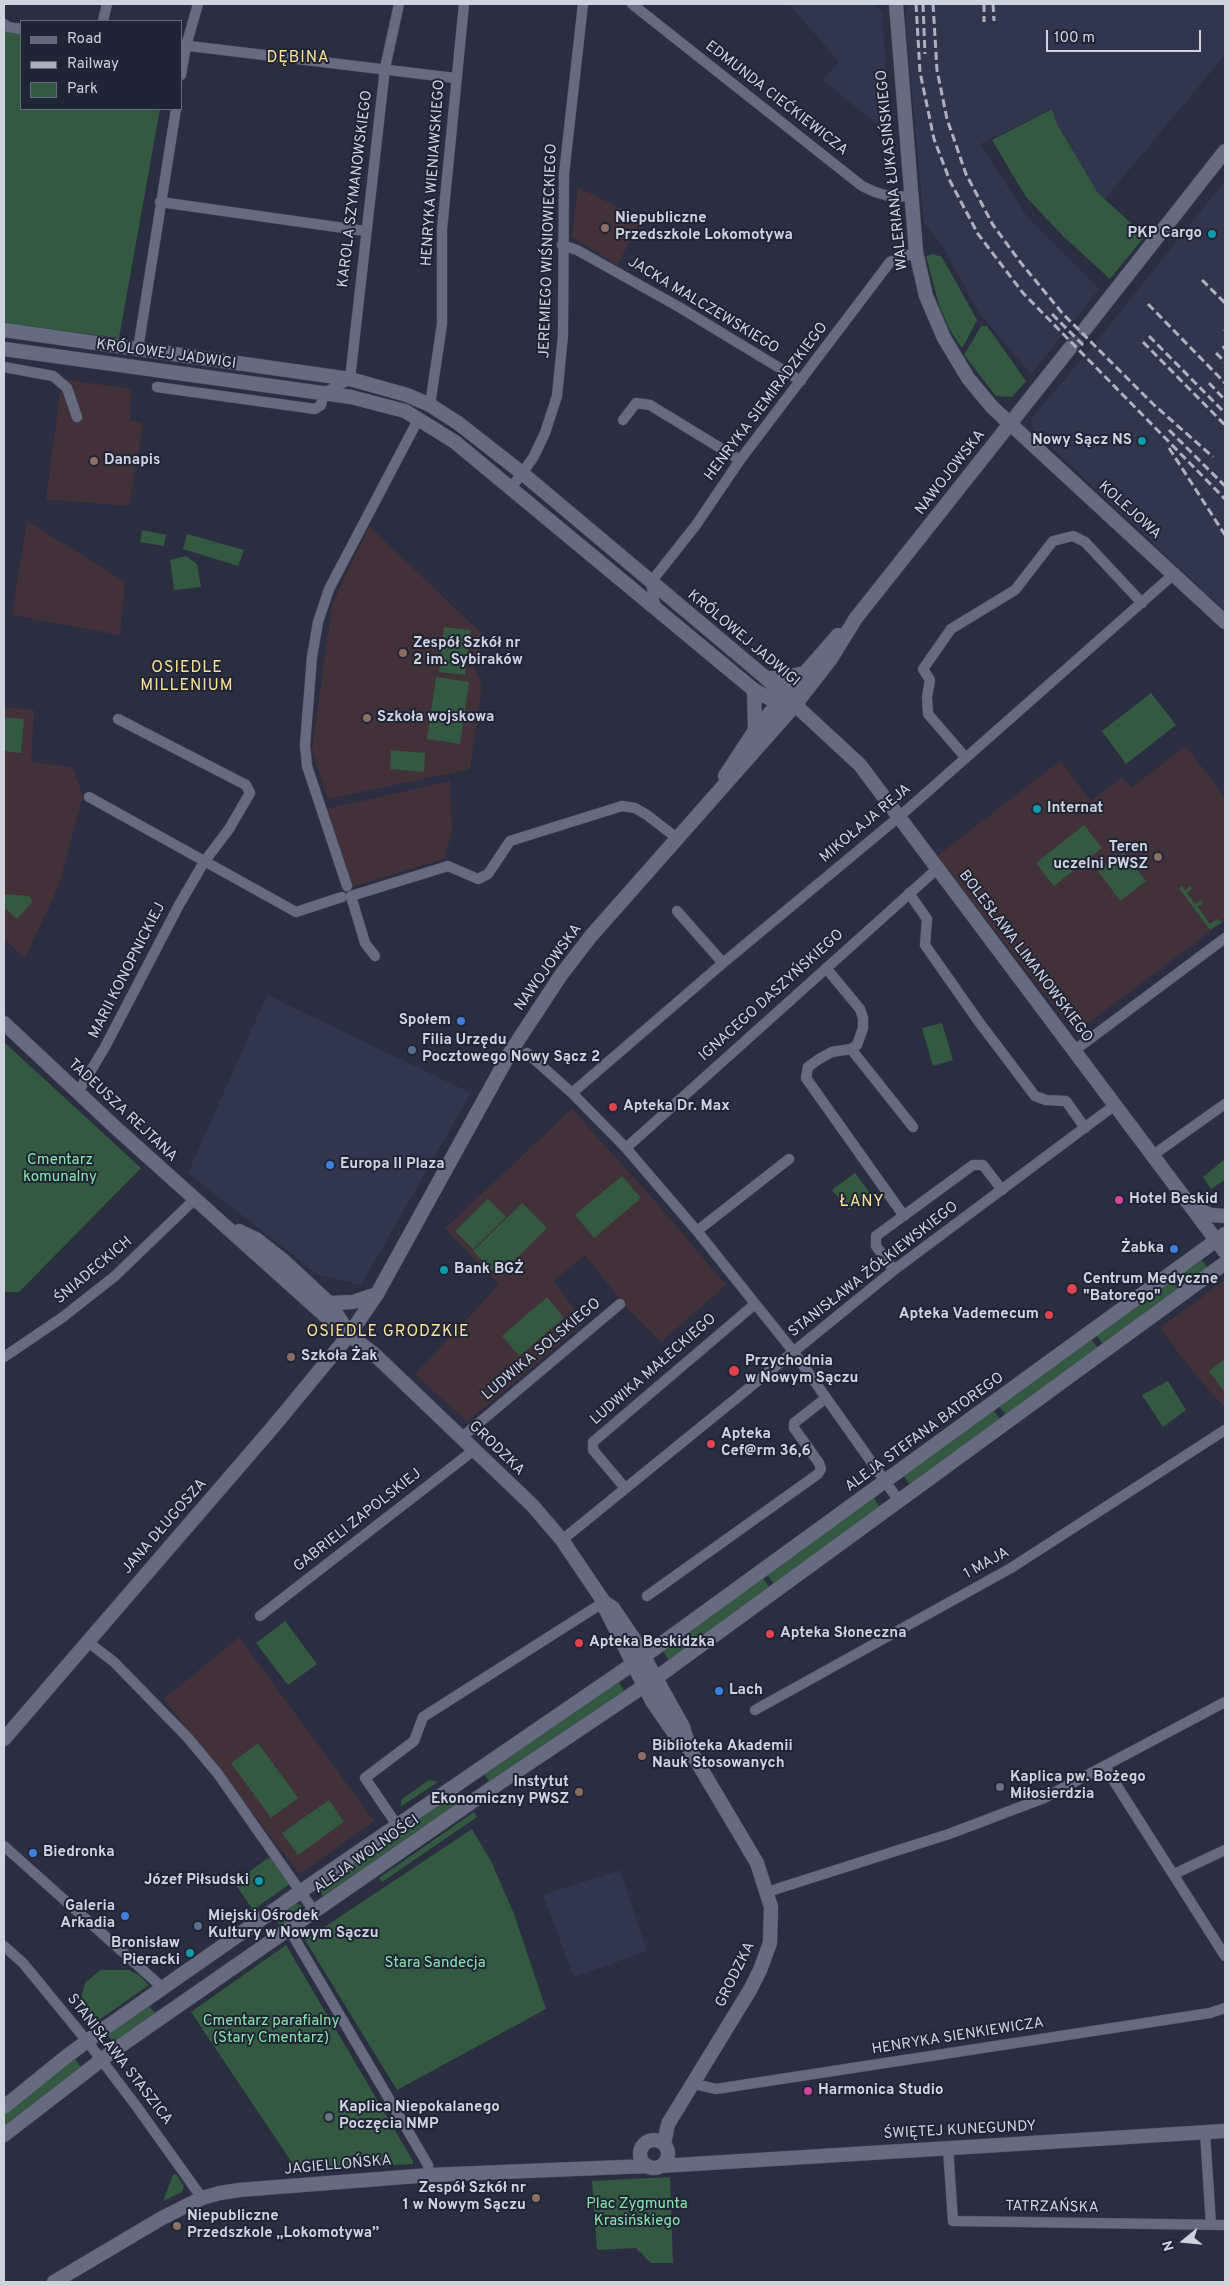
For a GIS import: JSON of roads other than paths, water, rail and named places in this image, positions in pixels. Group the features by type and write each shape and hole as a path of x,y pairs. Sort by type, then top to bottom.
{"street":[{"path":"103,20 107,4"},
{"path":"182,65 184,45 198,4"},
{"name":"KAROLA SZYMANOWSKIEGO","path":"350,379 385,68 399,4"},
{"name":"HENRYKA WIENIAWSKIEGO","path":"430,405 442,324 442,228 455,78 464,4"},
{"name":"JEREMIEGO WIŚNIOWIECKIEGO","path":"511,488 533,458 545,433 557,396 563,335 562,245 564,174 582,4"},
{"name":"EDMUNDA CIEĆKIEWICZA","path":"632,4 862,186 892,197 910,196"},
{"name":"WALERIANA ŁUKASIŃSKIEGO","path":"896,4 910,196 916,252 926,296 944,338 968,378 1010,425"},
{"path":"4,24 8,27 20,29"},
{"path":"184,45 455,78"},
{"path":"138,349 176,110"},
{"path":"1086,329 1225,151"},
{"path":"160,202 366,231"},
{"name":"JACKA MALCZEWSKIEGO","path":"562,245 577,250 679,307 801,381"},
{"name":"HENRYKA SIEMIRADZKIEGO","path":"651,582 696,525 740,460 890,262 916,252"},
{"name":"KRÓLOWEJ JADWIGI","path":"4,330 350,379 389,389 430,405 458,423 522,473 766,678 781,698"},
{"name":"NAWOJOWSKA","path":"713,796 740,750 755,730 781,698 856,618 1070,348"},
{"name":"KRÓLOWEJ JADWIGI","path":"4,349 324,392 391,407 419,418 455,442 754,690 781,698 795,705"},
{"path":"4,367 53,376 67,388 77,417"},
{"path":"156,387 316,409 321,406 324,392 317,374"},
{"path":"324,392 350,379"},
{"path":"623,420 636,403 650,404 740,460"},
{"path":"347,886 307,766 305,745 312,656 318,622 329,589 419,418"},
{"name":"KOLEJOWA","path":"1010,425 1175,573 1225,622"},
{"path":"966,758 928,714 927,696 930,680 923,669 951,629 1015,590 1054,541 1073,536 1085,542 1142,603"},
{"name":"MIKOŁAJA REJA","path":"572,1094 723,963 900,816 1175,573"},
{"path":"615,574 635,582 651,582 656,610"},
{"name":"NAWOJOWSKA","path":"349,1334 377,1294 511,1051 561,975 591,936 678,839 713,796 754,754 795,705 830,660 856,618"},
{"path":"766,678 782,678 804,673"},
{"path":"754,690 755,730"},
{"name":"BOLESŁAWA LIMANOWSKIEGO","path":"795,705 860,765 1192,1207 1221,1237 1225,1252"},
{"name":"MARII KONOPNICKIEJ","path":"78,1092 105,1048 179,905 204,862 218,846 250,793 246,785 118,719"},
{"path":"89,797 296,912 342,897"},
{"path":"374,956 365,943 351,896 448,866 478,878 488,874 510,842 622,806 635,808 647,815 678,839"},
{"name":"IGNACEGO DASZYŃSKIEGO","path":"626,1148 938,868"},
{"path":"909,893 927,919 925,945 979,1022 1035,1096 1046,1100 1066,1101 1085,1128"},
{"path":"677,911 723,963"},
{"path":"1075,1050 1225,938"},
{"path":"826,968 860,1009 863,1018 857,1045 851,1049 832,1052 819,1058 808,1067 806,1078 904,1216"},
{"name":"TADEUSZA REJTANA","path":"4,1023 195,1199 349,1334"},
{"path":"851,1049 913,1128"},
{"path":"527,1053 572,1094 626,1148 697,1232 793,1351 899,1501"},
{"path":"1153,1155 1225,1104"},
{"name":"STANISŁAWA ŻÓŁKIEWSKIEGO","path":"562,1540 894,1270 1115,1105"},
{"path":"697,1232 789,1159"},
{"path":"894,1270 876,1246 876,1236 973,1165 983,1165 1002,1190"},
{"name":"ŚNIADECKICH","path":"4,1357 63,1317 115,1276 195,1199"},
{"path":"1192,1207 1211,1215 1225,1216"},
{"name":"TADEUSZA REJTANA","path":"220,1221 256,1239 284,1262 329,1303 338,1313 349,1334"},
{"name":"ALEJA STEFANA BATOREGO","path":"638,1660 1221,1237"},
{"path":"651,1682 1225,1263"},
{"path":"329,1303 353,1302 377,1294"},
{"name":"LUDWIKA SOLSKIEGO","path":"461,1438 620,1304"},
{"name":"LUDWIKA MAŁECKIEGO","path":"625,1488 593,1450 594,1442 755,1304"},
{"name":"GRODZKA","path":"349,1334 374,1354 532,1505 562,1540 604,1602 613,1608 638,1660 651,1682 674,1733 690,1750 757,1863 768,1892 771,1929 763,1962 750,1990 668,2124 666,2148"},
{"name":"JANA DŁUGOSZA","path":"4,1739 273,1427 349,1334"},
{"path":"647,1596 818,1474 821,1469 819,1463 794,1428 794,1423 826,1398"},
{"name":"1 MAJA","path":"755,1710 1011,1568 1225,1430"},
{"name":"GABRIELI ZAPOLSKIEJ","path":"260,1616 474,1450"},
{"path":"397,1825 365,1778 414,1741 423,1716 604,1602"},
{"path":"88,1642 114,1662 188,1738 218,1774 314,1911"},
{"name":"ALEJA WOLNOŚCI","path":"4,2107 87,2041 638,1660"},
{"name":"ALEJA WOLNOŚCI","path":"4,2135 100,2060 490,1788 651,1682"},
{"path":"768,1892 949,1834 1044,1798 1225,1702"},
{"path":"1105,1767 1225,1956"},
{"path":"4,1846 163,1988"},
{"path":"1174,1874 1225,1850"},
{"path":"289,1929 428,2165 429,2175"},
{"name":"STANISŁAWA STASZICA","path":"4,1946 23,1963 87,2041 202,2198"},
{"name":"HENRYKA SIENKIEWICZA","path":"694,2084 716,2089 1210,2013 1225,2008"},
{"name":"GRODZKA","path":"650,2141 661,2122 682,2100"},
{"name":"ŚWIĘTEJ KUNEGUNDY","path":"654,2166 1225,2131"},
{"path":"1205,2132 1211,2225"},
{"path":"656,2140 666,2148 667,2159 654,2166 642,2159 642,2147 650,2141 656,2140"},
{"name":"ŚWIĘTEJ KUNEGUNDY","path":"666,2148 681,2159 697,2162"},
{"name":"TATRZAŃSKA","path":"948,2148 952,2221 1225,2225"},
{"name":"JAGIELLOŃSKA","path":"54,2282 162,2218 202,2198 239,2190 429,2175 654,2166"}],"tunnel":[{"path":"1070,348 1085,329"}],"railway":[{"path":"916,4 920,72 934,139 950,181 978,234 1023,293 1225,499"},
{"path":"923,4 925,54"},
{"path":"933,4 937,70 947,119 966,174 993,225 1063,314 1153,404 1213,457"},
{"path":"984,4 984,22"},
{"path":"993,4 994,21"},
{"path":"1202,280 1225,303"},
{"path":"1148,304 1225,383"},
{"path":"1052,314 1085,347"},
{"path":"1149,336 1225,413"},
{"path":"1143,342 1225,425"},
{"path":"1216,353 1225,362"},
{"path":"1209,383 1225,400"},
{"path":"1169,430 1225,486"},
{"path":"1169,448 1225,535"}],"place":[{"name":"Niepubliczne Przedszkole Lokomotywa","path":"605,228"},
{"name":"PKP Cargo","path":"1212,234"},
{"name":"Nowy Sącz NS","path":"1142,441"},
{"name":"Danapis","path":"94,461"},
{"name":"Zespół Szkół nr 2 im. Sybiraków","path":"403,653"},
{"name":"Szkoła wojskowa","path":"367,718"},
{"name":"Internat","path":"1037,809"},
{"name":"Teren uczelni PWSZ","path":"1158,857"},
{"name":"Społem","path":"461,1021"},
{"name":"Filia Urzędu Pocztowego Nowy Sącz 2","path":"412,1050"},
{"name":"Apteka Dr. Max","path":"613,1107"},
{"name":"Europa II Plaza","path":"330,1165"},
{"name":"Hotel Beskid","path":"1119,1200"},
{"name":"Żabka","path":"1174,1249"},
{"name":"Bank BGŻ","path":"444,1270"},
{"name":"Centrum Medyczne \"Batorego\"","path":"1072,1289"},
{"name":"Apteka Vademecum","path":"1049,1315"},
{"name":"Szkoła Żak","path":"291,1357"},
{"name":"Przychodnia w Nowym Sączu","path":"734,1371"},
{"name":"Apteka Cef@rm 36,6","path":"711,1444"},
{"name":"Apteka Słoneczna","path":"770,1634"},
{"name":"Apteka Beskidzka","path":"579,1643"},
{"name":"Lach","path":"719,1691"},
{"name":"Biblioteka Akademii Nauk Stosowanych","path":"642,1756"},
{"name":"Kaplica pw. Bożego Miłosierdzia","path":"1000,1787"},
{"name":"Instytut Ekonomiczny PWSZ","path":"579,1792"},
{"name":"Biedronka","path":"33,1853"},
{"name":"Józef Piłsudski","path":"259,1881"},
{"name":"Galeria Arkadia","path":"125,1916"},
{"name":"Miejski Ośrodek Kultury w Nowym Sączu","path":"198,1926"},
{"name":"Bronisław Pieracki","path":"190,1953"},
{"name":"Harmonica Studio","path":"808,2091"},
{"name":"Kaplica Niepokalanego Poczęcia NMP","path":"329,2117"},
{"name":"Zespół Szkół nr 1 w Nowym Sączu","path":"536,2198"},
{"name":"Niepubliczne Przedszkole „Lokomotywa”","path":"177,2226"}],"district":[{"name":"DĘBINA","path":"298,59"},
{"name":"OSIEDLE MILLENIUM","path":"187,678"},
{"name":"ŁANY","path":"862,1203"},
{"name":"OSIEDLE GRODZKIE","path":"388,1333"}],"park label":[{"name":"Cmentarz komunalny","path":"60,1170"},
{"name":"Stara Sandecja","path":"435,1964"},
{"name":"Cmentarz parafialny (Stary Cmentarz)","path":"271,2030"},
{"name":"Plac Zygmunta Krasińskiego","path":"637,2214"}]}
